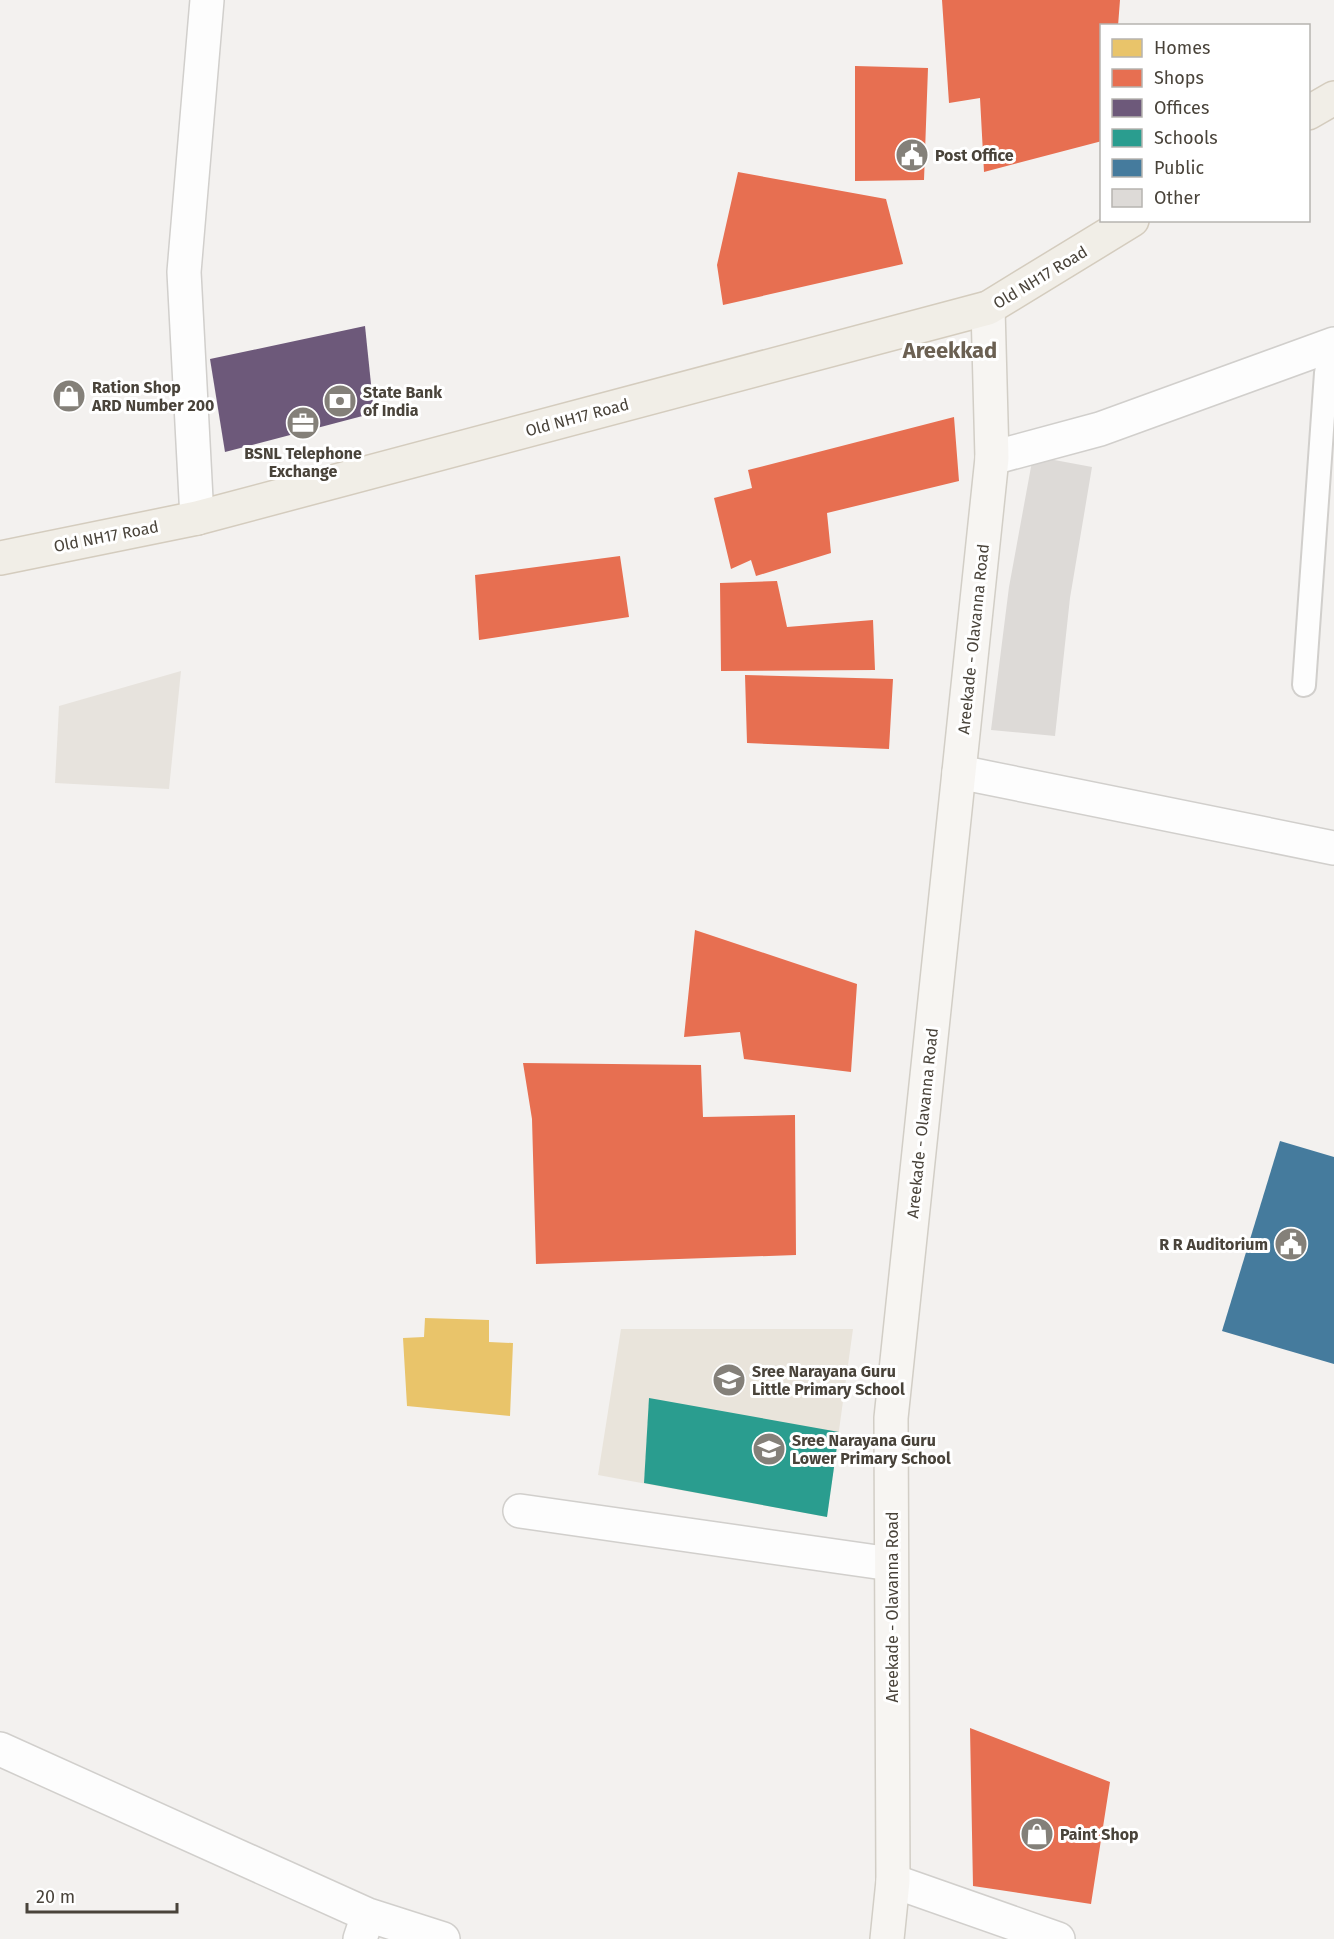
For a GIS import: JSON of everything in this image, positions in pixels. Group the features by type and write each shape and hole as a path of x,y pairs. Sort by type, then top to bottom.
{"main road":[{"path":"1310,112 1334,98"},
{"name":"Old NH17 Road","path":"0,558 197,518 988,308 1129,222"},
{"name":"Areekade - Olavanna Road","path":"887,1939 892,1881 891,1418 992,458 988,308"}],"street":[{"path":"197,518 184,272 207,0"},
{"path":"992,458 1100,429 1333,344"},
{"path":"959,772 1334,848"},
{"path":"520,1511 891,1564"},
{"path":"0,1749 364,1927 443,1939"},
{"path":"892,1881 1058,1939"}],"lane":[{"path":"1304,685 1326,373 1333,344"}],"shaded area":[{"path":"181,671 169,789 55,783 59,706"},
{"name":"Sree Narayana Guru Little Primary School","path":"621,1329 853,1329 827,1517 598,1475"}],"building: Homes":[{"path":"425,1318 489,1320 489,1342 513,1343 510,1416 407,1406 403,1338 424,1337"}],"building: Shops":[{"path":"942,0 1120,0 1118,24 1100,24 1100,142 984,172 980,98 949,103"},
{"path":"855,66 928,68 924,180 855,181"},
{"path":"738,172 886,199 903,264 723,305 717,265"},
{"path":"954,417 959,481 827,513 831,553 756,576 751,560 731,569 714,498 752,488 748,470"},
{"path":"620,556 629,617 479,640 475,575"},
{"path":"777,581 787,627 873,620 875,670 721,671 720,583"},
{"path":"745,675 893,679 889,749 747,743"},
{"path":"695,930 857,984 851,1072 744,1059 740,1032 684,1037"},
{"path":"523,1063 701,1065 703,1117 795,1115 796,1255 536,1264 532,1119"},
{"name":"Paint Shop","path":"970,1728 1110,1782 1091,1904 973,1886"}],"building: Offices":[{"path":"365,326 374,413 225,452 210,359"}],"building: Schools":[{"path":"649,1398 839,1432 827,1517 644,1483"}],"building: Public":[{"name":"R R Auditorium","path":"1280,1141 1334,1157 1334,1364 1222,1331"}],"building: Other":[{"path":"1033,456 1092,467 1070,598 1055,736 991,730 1009,587"}],"place":[{"name":"Post Office","path":"912,155"},
{"name":"Ration Shop ARD Number 200","path":"69,396"},
{"name":"State Bank of India","path":"340,401"},
{"name":"BSNL Telephone Exchange","path":"303,423"},
{"name":"R R Auditorium","path":"1291,1244"},
{"name":"Sree Narayana Guru Little Primary School","path":"729,1380"},
{"name":"Sree Narayana Guru Lower Primary School","path":"769,1449"},
{"name":"Paint Shop","path":"1037,1834"}],"district":[{"name":"Areekkad","path":"950,350"}]}
